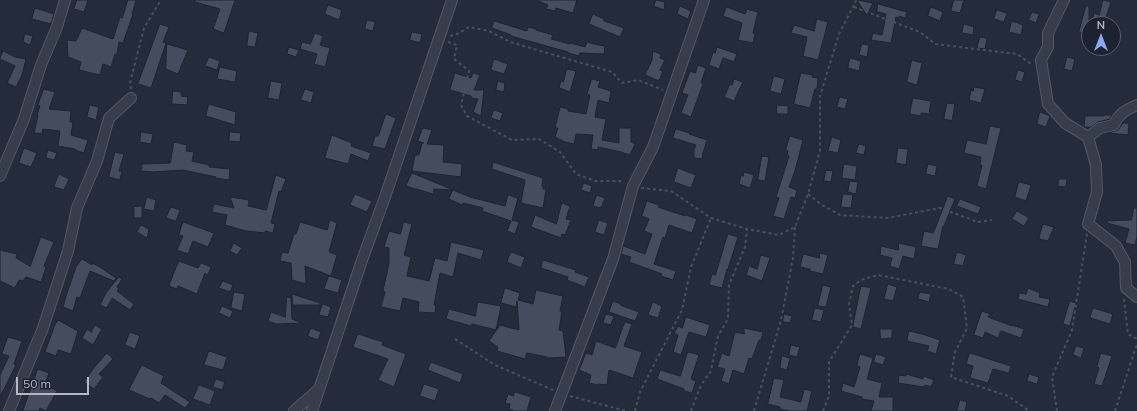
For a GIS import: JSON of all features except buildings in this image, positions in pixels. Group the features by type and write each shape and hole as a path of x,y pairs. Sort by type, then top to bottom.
{"street":[{"path":"0,176 24,119 41,65 57,27 64,0"},
{"path":"312,411 361,262 440,39 452,0"},
{"path":"555,411 613,259 633,186 653,147 704,0"},
{"path":"1064,0 1048,33 1048,47 1042,60 1048,104 1065,124 1088,137 1096,165 1097,192 1088,224 1116,246 1125,262 1126,288 1137,297"},
{"path":"9,411 44,328 68,251 77,208 97,161 109,118 132,98"},
{"path":"1088,137 1100,128 1114,125 1118,117 1126,110 1137,105"},
{"path":"294,411 319,389"}],"path":[{"path":"132,98 130,83 144,28 161,0"},
{"path":"754,411 781,320 793,258 795,227 808,194 820,151 820,96 839,34 856,0"},
{"path":"853,7 920,32 935,44 1017,54 1031,64 1042,60"},
{"path":"440,39 457,34 469,27 489,31 510,42 612,72 622,83 638,80 671,94"},
{"path":"440,39 457,45 454,59 469,71 461,105 467,116 512,140 539,139 560,152 576,174 595,181 620,181 648,190 671,191 711,218 747,229 780,235 795,227"},
{"path":"808,194 822,205 840,215 887,218 940,208 978,222 992,220"},
{"path":"634,411 640,392 682,310 691,267 711,218"},
{"path":"1057,411 1052,377 1072,330 1088,224"},
{"path":"691,411 701,385 711,371 718,336 728,319 730,285 745,247 747,229"},
{"path":"823,411 829,396 829,362 852,325 849,304 852,286 861,280 878,275 949,289 963,297 966,328 955,352 951,377 1008,396 1029,411"},
{"path":"1126,288 1124,297 1128,334 1137,339"},
{"path":"454,339 495,365 562,393 626,411"},
{"path":"1115,411 1137,344"}]}
